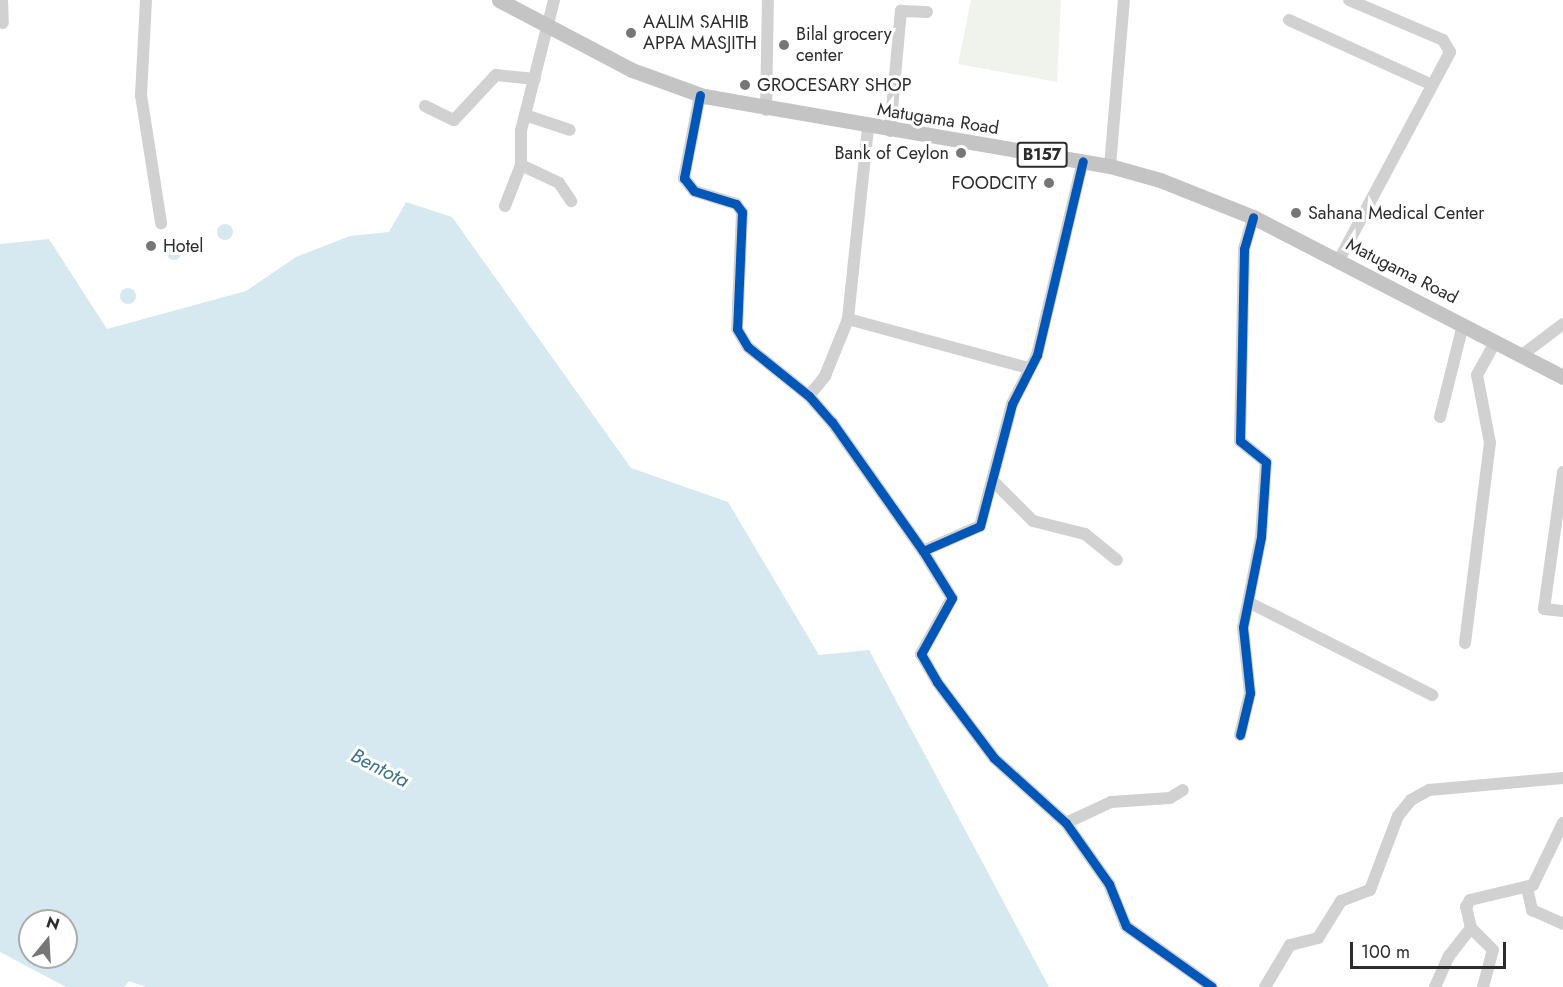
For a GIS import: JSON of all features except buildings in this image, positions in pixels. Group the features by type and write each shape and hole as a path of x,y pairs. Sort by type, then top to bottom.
{"main road":[{"name":"Matugama Road","path":"499,0 632,70 700,95 766,110 868,128 1110,166 1253,217 1563,377"}],"street":[{"path":"2,0 3,22"},
{"path":"146,0 141,95 161,224"},
{"path":"505,206 521,165 525,115 535,79 545,24 554,0"},
{"path":"766,110 768,0"},
{"path":"1110,166 1124,0"},
{"path":"1339,260 1432,85 1449,44 1349,0"},
{"path":"890,131 901,11 927,12"},
{"path":"1289,20 1432,85"},
{"path":"424,106 454,120 496,75 535,79"},
{"path":"700,95 684,178 694,191 736,204 742,212 737,329 748,347 809,396 872,474 952,598 921,654 994,759 1066,824 1109,884 1126,926 1212,987"},
{"path":"525,115 570,130"},
{"path":"809,396 825,376 848,319 868,128"},
{"path":"923,551 980,526 992,480 1028,368 1036,354 1083,161"},
{"path":"521,165 559,183 571,201"},
{"path":"1240,735 1250,693 1243,627 1252,604 1266,462 1240,441 1244,249 1253,217"},
{"path":"848,319 1028,368"},
{"path":"1522,355 1563,324"},
{"path":"1440,417 1463,325"},
{"path":"1465,643 1491,443 1478,375 1496,341"},
{"path":"1563,471 1544,609 1563,611"},
{"path":"992,480 1033,521 1085,534 1117,560"},
{"path":"1252,604 1432,695"},
{"path":"1265,987 1290,945 1318,938 1341,901 1370,890 1398,816 1411,800 1429,790 1563,778"},
{"path":"1066,824 1111,802 1170,798 1183,790"},
{"path":"1563,823 1527,888 1532,910 1563,924"},
{"path":"1483,987 1493,950 1471,928 1466,911 1470,900 1527,888"},
{"path":"1435,987 1449,956 1471,928"}],"shaded area":[{"path":"971,0 1061,0 1057,82 958,64"}],"water":[{"name":"Bentota","path":"406,202 452,217 631,468 728,502 819,655 869,650 1049,987 146,987 129,981 124,987 66,987 32,969 78,969 78,909 18,909 18,962 0,952 0,244 49,239 107,329 246,291 296,257 350,236 389,232"},
{"path":"225,224 231,226 233,232 231,238 225,240 219,238 217,232 219,226"},
{"path":"174,246 179,248 181,253 179,258 174,260 169,258 167,253 169,248"},
{"path":"128,288 134,290 136,296 134,302 128,304 122,302 120,296 122,290"}],"cycle path":[{"path":"700,95 684,178 694,191 736,204 742,212 737,329 748,347 809,396 832,422 923,551 980,526 1012,404 1037,355 1083,161"},
{"path":"1240,735 1250,693 1243,627 1261,537 1266,462 1240,441 1244,249 1253,217"},
{"path":"923,551 952,598 921,654 937,682 994,758 1066,823 1109,884 1126,926 1212,987"}],"place":[{"name":"AALIM SAHIB APPA MASJITH","path":"631,33"},
{"name":"Bilal grocery center","path":"784,45"},
{"name":"GROCESARY SHOP","path":"745,85"},
{"name":"Bank of Ceylon","path":"961,153"},
{"name":"FOODCITY","path":"1049,183"},
{"name":"Sahana Medical Center","path":"1296,213"},
{"name":"Hotel","path":"151,246"}]}
